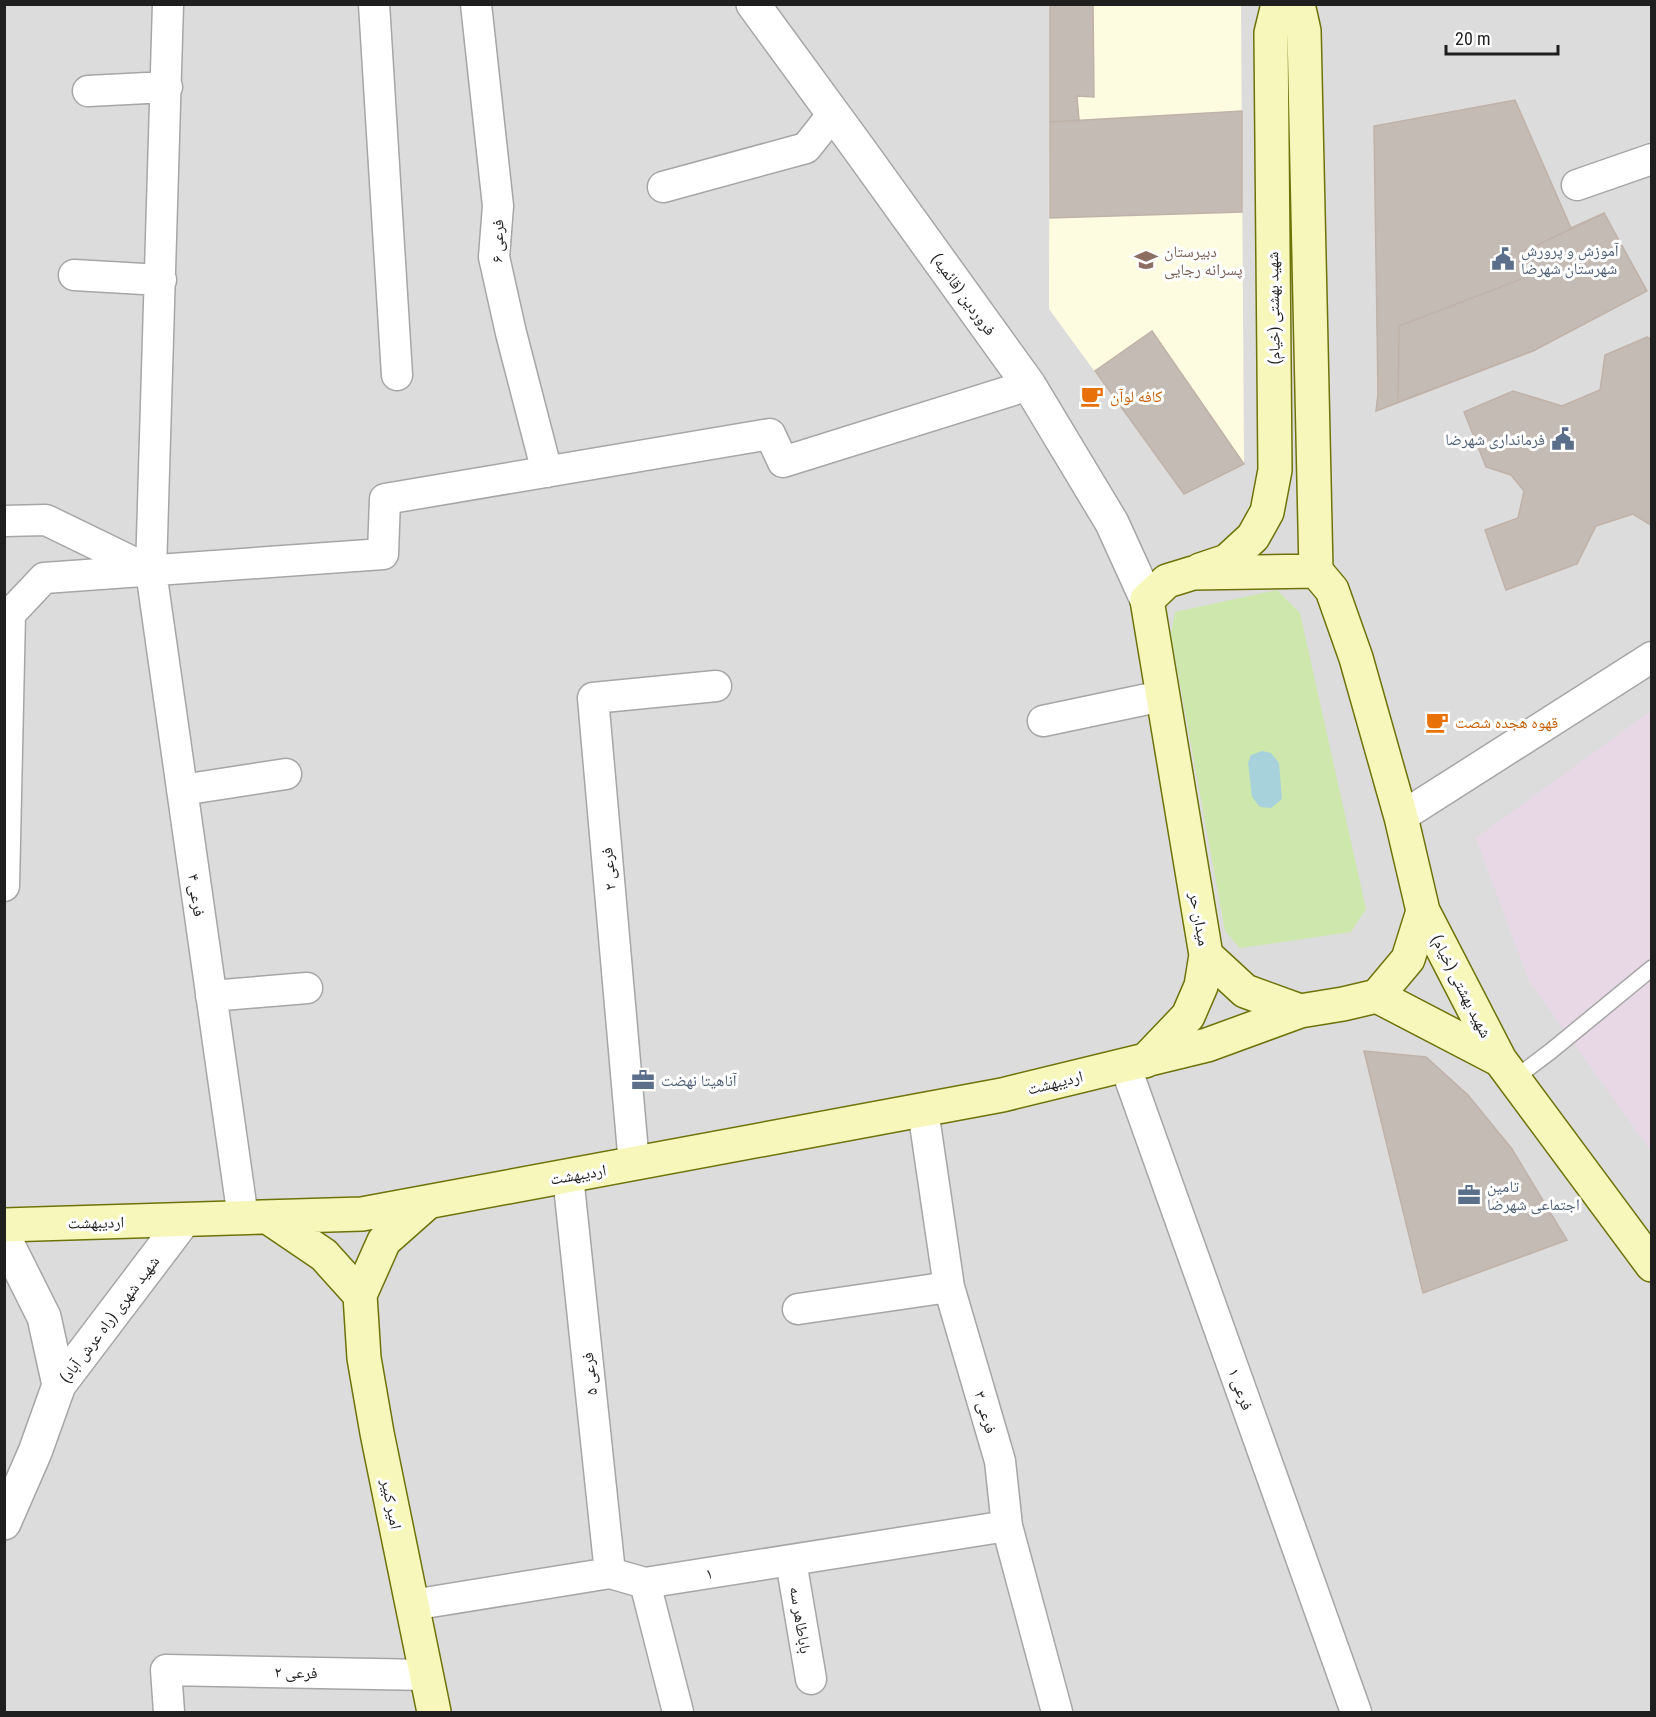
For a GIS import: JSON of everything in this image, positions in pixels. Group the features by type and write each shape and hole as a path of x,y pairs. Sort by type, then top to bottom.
{"main road":[{"name":"شهید بهشتی (خیام)","path":"1193,573 1227,561 1253,537 1267,512 1275,470 1271,33 1278,4"},
{"path":"1298,4 1304,31 1316,571 1332,590 1356,658 1401,817 1423,910 1408,959 1377,996"},
{"path":"1147,600 1167,581 1193,573 1316,571"},
{"name":"میدان حر","path":"1147,600 1206,955 1245,991 1300,1011 1377,996"},
{"name":"شهید بهشتی (خیام)","path":"1423,910 1507,1070 1652,1265"},
{"path":"1135,1063 1188,1016 1202,986 1206,955"},
{"name":"شهید بهشتی (خیام)","path":"1377,996 1507,1070"},
{"name":"اردیبهشت","path":"4,1225 362,1214 1002,1095 1207,1045 1300,1011"},
{"path":"256,1218 324,1255 360,1295 384,1241 428,1202"},
{"name":"امیر کبیر","path":"360,1295 364,1358 377,1433 434,1713"}],"street":[{"name":"فرعی ۴","path":"168,4 151,571 211,996 256,1218"},
{"path":"374,4 397,375"},
{"name":"فرعی ۶","path":"476,4 498,206 494,257 547,472"},
{"name":"فروردین (قائمیه)","path":"753,4 1029,385 1113,524 1147,600"},
{"path":"88,91 167,87"},
{"path":"663,187 806,148 834,114"},
{"path":"1577,185 1652,159"},
{"path":"74,275 161,280"},
{"path":"4,885 10,614 44,578 383,554 385,499 770,434 783,462 1029,385"},
{"path":"4,521 46,520 151,571"},
{"path":"1401,817 1652,657"},
{"name":"فرعی ۲","path":"634,1164 593,698 716,686"},
{"path":"1043,721 1162,696"},
{"path":"182,790 286,774"},
{"path":"211,996 307,988"},
{"name":"فرعی ۱","path":"1135,1063 1356,1713"},
{"name":"فرعی ۳","path":"923,1110 949,1287 1000,1461 1007,1526 1057,1713"},
{"name":"فرعی ۵","path":"568,1176 610,1573"},
{"name":"شهید شهری (راه عرش آباد)","path":"4,1523 35,1452 59,1385 184,1220"},
{"path":"4,1237 44,1317 59,1385"},
{"path":"798,1309 949,1287"},
{"name":"۱","path":"412,1605 610,1573 645,1583 1007,1526"},
{"name":"باباطاهر سه","path":"792,1561 811,1679"},
{"path":"645,1583 678,1713"},
{"name":"فرعی ۲","path":"169,1713 166,1670 427,1675"}],"lane":[{"path":"1507,1070 1551,1051 1652,968"}],"shaded area":[{"path":"5,5 1651,5 1651,1712 5,1712"},
{"name":"دبیرستان پسرانه رجایی","path":"1050,5 1241,5 1244,464 1184,494 1049,309"},
{"path":"1651,711 1651,1151 1529,981 1476,838"}],"green space":[{"path":"1277,590 1300,613 1366,909 1351,932 1240,948 1225,931 1171,635 1175,612"}],"water":[{"path":"1262,751 1271,753 1279,763 1282,799 1271,808 1260,807 1252,797 1248,763 1251,755"}],"building":[{"path":"1050,4 1093,4 1094,97 1077,96 1079,120 1050,122"},
{"name":"آموزش و پرورش شهرستان شهرضا","path":"1515,100 1571,228 1604,213 1647,291 1533,351 1376,411 1378,394 1374,126"},
{"path":"1242,111 1242,212 1050,218 1050,122"},
{"path":"1604,213 1647,291 1533,351 1398,402 1399,326 1532,275 1525,251"},
{"path":"1152,331 1244,464 1184,494 1095,371"},
{"name":"فرمانداری شهرضا","path":"1647,337 1652,340 1652,526 1633,514 1596,526 1577,564 1506,590 1485,530 1518,518 1524,491 1511,475 1486,467 1464,412 1513,391 1562,406 1600,390 1605,355"},
{"name":"تامین اجتماعی شهرضا","path":"1364,1051 1426,1057 1468,1095 1512,1149 1567,1240 1423,1293"}],"place":[{"name":"آموزش و پرورش شهرستان شهرضا","path":"1503,259"},
{"name":"دبیرستان پسرانه رجایی","path":"1146,260"},
{"name":"کافه لوآن","path":"1092,396"},
{"name":"فرمانداری شهرضا","path":"1563,439"},
{"name":"قهوه هجده شصت","path":"1437,722"},
{"name":"آناهیتا نهضت","path":"643,1080"},
{"name":"تامین اجتماعی شهرضا","path":"1469,1195"}]}
